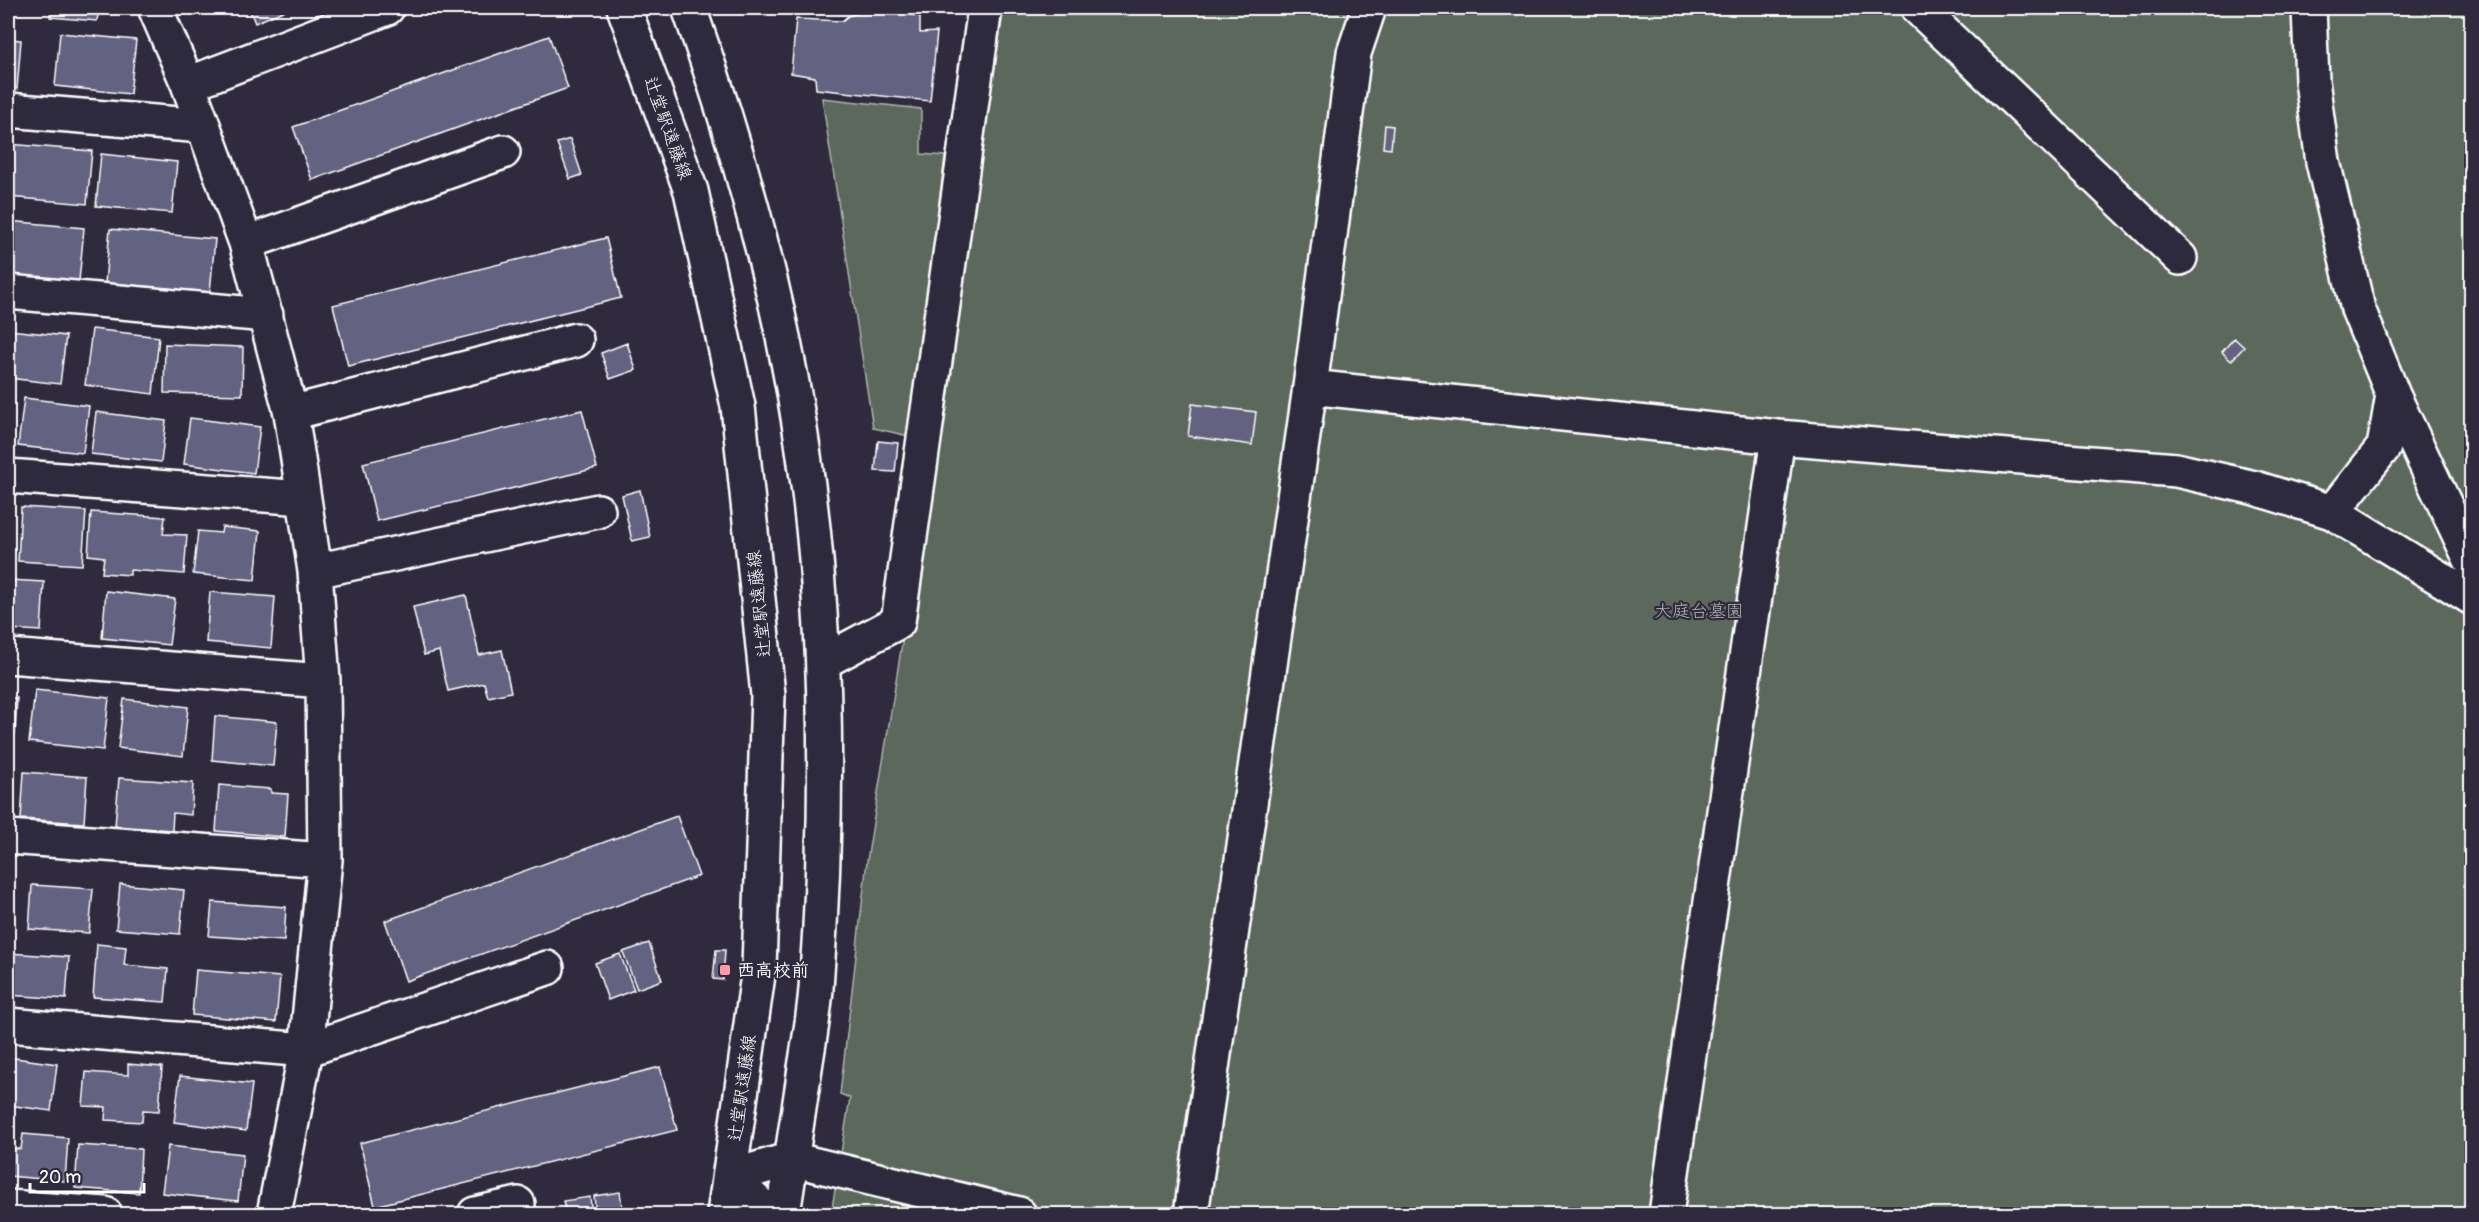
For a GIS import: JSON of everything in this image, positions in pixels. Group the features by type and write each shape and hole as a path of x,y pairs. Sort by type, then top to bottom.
{"street":[{"path":"155,8 188,84 246,243 291,412 315,571 324,681 325,861 306,1050 274,1215"},
{"path":"188,84 387,8"},
{"name":"辻堂駅遠藤線","path":"624,8 690,191 738,406 768,695 759,968 724,1215"},
{"path":"689,8 746,189 781,334 808,484 823,662 822,857 816,992 783,1215"},
{"path":"823,662 898,622 985,8"},
{"path":"1191,1215 1310,387 1354,53 1369,8"},
{"path":"1918,8 2180,258"},
{"path":"2310,8 2312,81 2323,162 2358,309 2393,395 2472,562"},
{"path":"8,111 203,126"},
{"path":"246,243 503,152"},
{"path":"8,292 266,315"},
{"path":"291,412 576,340"},
{"path":"1310,387 1778,437 2176,470 2255,488 2332,512 2472,598"},
{"path":"2332,512 2384,447 2393,395"},
{"path":"1666,1215 1778,437"},
{"path":"8,476 304,498"},
{"path":"315,571 598,511"},
{"path":"8,656 324,681"},
{"path":"8,837 325,861"},
{"path":"8,1025 306,1050 547,968"},
{"path":"730,1177 792,1159 1019,1215"},
{"path":"730,1177 770,1215"},
{"path":"475,1215 518,1204"},
{"path":"8,1207 105,1215"}],"green space":[{"name":"大庭台墓園","path":"1004,8 2471,8 2471,1214 831,1214 850,1098 840,1094 867,861"},
{"path":"822,98 921,109 921,154 945,156 909,436 873,428"}],"building":[{"path":"51,8 99,8 97,21 50,17"},
{"path":"249,8 290,8 255,23"},
{"path":"871,9 920,16 920,33 937,32 930,101 816,89 815,77 791,73 796,19 842,21 848,16"},
{"path":"60,33 136,40 130,94 55,86"},
{"path":"549,36 568,88 312,180 293,127"},
{"path":"8,39 21,40 17,89 8,88"},
{"path":"1385,125 1393,126 1391,149 1383,148"},
{"path":"570,139 582,175 570,179 557,143"},
{"path":"8,144 92,151 87,204 8,197"},
{"path":"101,154 177,162 172,213 96,206"},
{"path":"8,221 84,228 79,281 8,275"},
{"path":"110,229 215,239 210,292 105,283"},
{"path":"606,238 621,298 348,366 333,305"},
{"path":"92,329 159,337 153,394 85,385"},
{"path":"9,330 66,336 60,384 8,378"},
{"path":"2234,338 2244,347 2231,361 2222,352"},
{"path":"627,343 636,370 610,379 601,353"},
{"path":"165,344 243,347 242,395 164,393"},
{"path":"24,398 89,406 83,453 18,446"},
{"path":"1192,404 1256,412 1252,445 1188,436"},
{"path":"582,410 597,468 377,521 363,463"},
{"path":"96,412 166,421 161,462 91,454"},
{"path":"190,418 260,427 254,473 184,464"},
{"path":"878,441 898,443 895,472 875,471"},
{"path":"640,490 650,537 632,541 622,495"},
{"path":"21,507 86,511 82,565 18,561"},
{"path":"91,512 165,517 163,534 187,535 184,574 130,570 130,575 102,573 104,557 88,555"},
{"path":"222,527 260,531 255,580 193,574 198,531 221,533"},
{"path":"9,580 44,582 41,631 8,629"},
{"path":"106,591 175,599 169,645 102,638"},
{"path":"210,592 275,597 271,648 206,642"},
{"path":"466,595 479,655 502,650 511,692 488,697 484,683 448,691 439,651 424,655 413,607"},
{"path":"35,690 109,698 103,750 29,742"},
{"path":"8,698 17,698 15,734 8,734"},
{"path":"124,699 188,707 183,756 118,748"},
{"path":"215,716 277,722 273,766 212,760"},
{"path":"24,772 87,777 84,823 21,819"},
{"path":"119,778 193,783 191,815 173,813 172,830 115,826"},
{"path":"219,785 271,789 271,793 288,794 285,837 216,831"},
{"path":"677,816 699,876 406,981 385,921"},
{"path":"120,884 184,890 180,934 116,929"},
{"path":"32,885 93,889 89,933 29,929"},
{"path":"212,902 286,907 284,941 209,936"},
{"path":"649,943 662,980 637,989 623,952"},
{"path":"97,944 126,947 124,965 168,969 165,1002 93,997"},
{"path":"716,950 725,950 723,980 713,979"},
{"path":"8,953 69,957 66,999 8,995"},
{"path":"620,954 634,990 608,1000 595,963"},
{"path":"196,970 280,977 276,1022 192,1015"},
{"path":"8,1057 57,1064 51,1111 8,1105"},
{"path":"128,1064 162,1067 159,1111 143,1110 142,1122 105,1120 106,1107 83,1106 86,1072 128,1075"},
{"path":"660,1067 677,1130 375,1206 360,1143"},
{"path":"180,1076 252,1084 246,1131 174,1122"},
{"path":"23,1134 68,1138 65,1181 8,1176 8,1148 21,1149"},
{"path":"78,1145 141,1149 139,1193 75,1188"},
{"path":"168,1146 243,1154 238,1201 162,1193"},
{"path":"620,1192 623,1214 596,1214 594,1196"},
{"path":"590,1197 592,1214 566,1214 563,1201"}],"place":[{"name":"西高校前","path":"725,970"}]}
